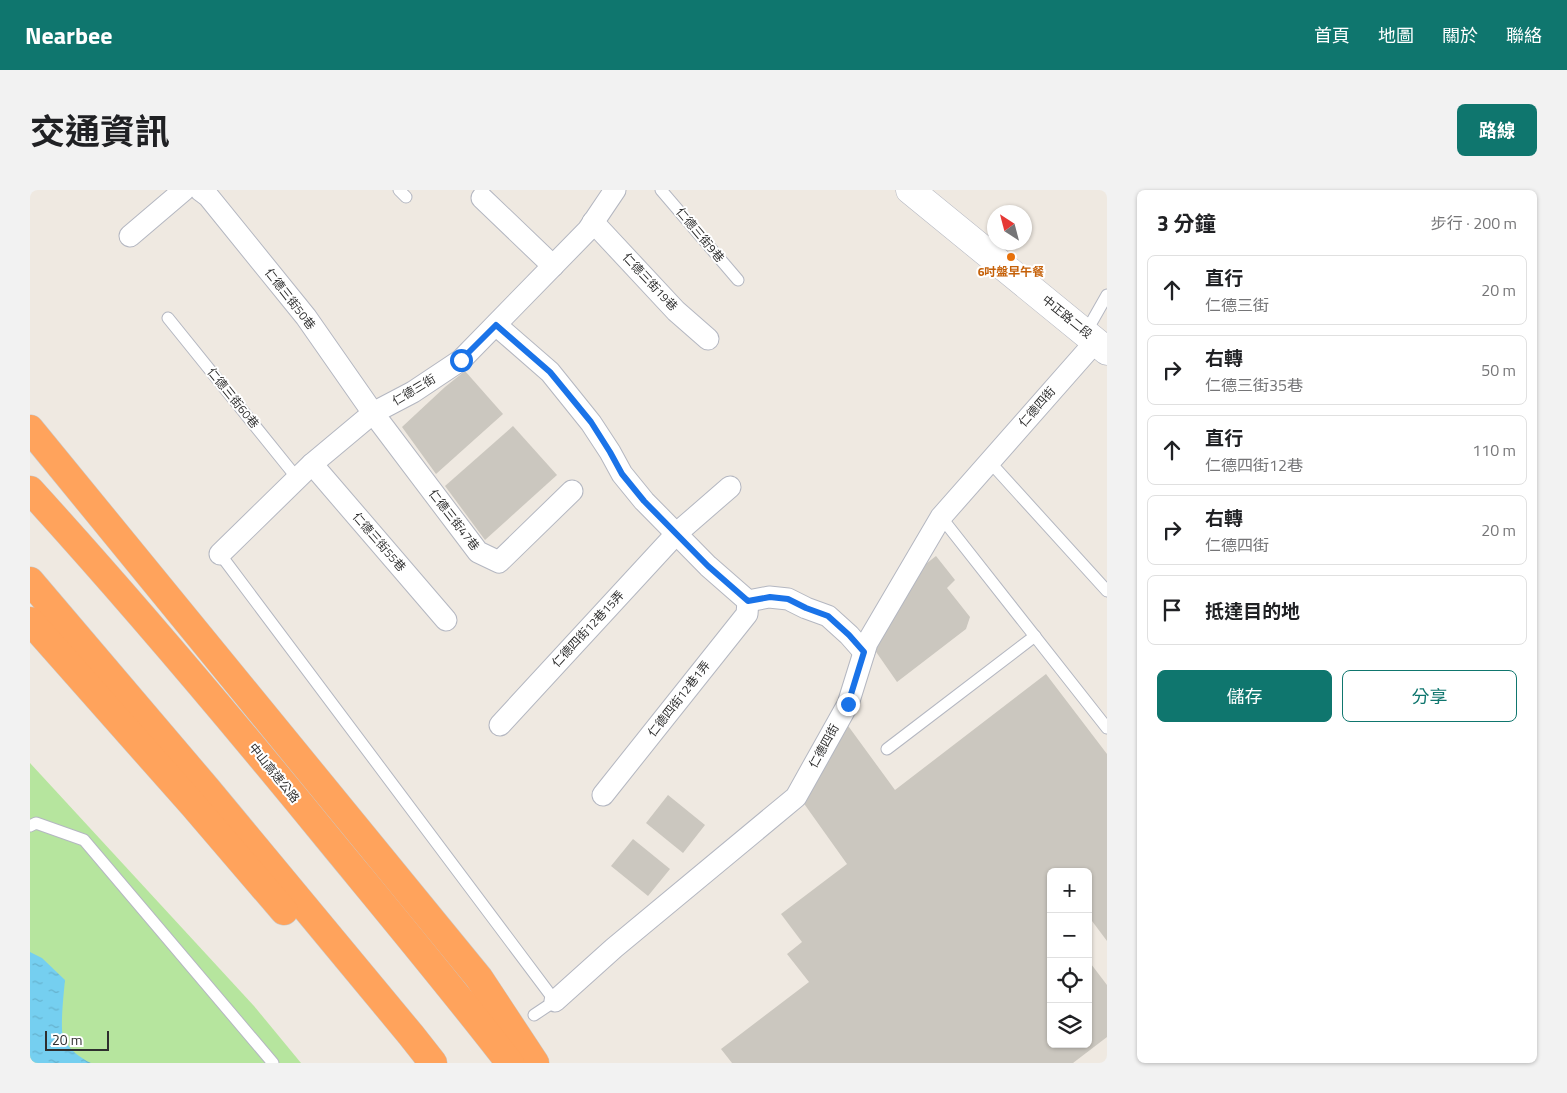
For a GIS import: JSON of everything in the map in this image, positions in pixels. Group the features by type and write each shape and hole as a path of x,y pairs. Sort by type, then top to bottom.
{"highway":[{"path":"30,429 479,978 534,1063"},
{"name":"中山高速公路","path":"30,490 90,556 253,746 453,990 510,1063"},
{"path":"30,581 200,781 433,1063"},
{"path":"30,621 299,928 411,1035"}],"main road":[{"name":"中正路二段","path":"910,190 1096,341"}],"street":[{"path":"130,236 184,190"},
{"name":"仁德三街50巷","path":"200,190 208,196 306,317 373,413"},
{"name":"仁德三街","path":"220,554 305,471 373,413 414,392 461,360 553,266 593,222 615,190"},
{"path":"482,198 553,266"},
{"name":"仁德三街19巷","path":"593,222 676,311 708,339"},
{"path":"496,325 550,372 591,422 622,474 644,501 708,566 748,601 770,597 788,599 828,616 864,652"},
{"name":"仁德四街","path":"555,1001 614,948 796,797 848,704 867,643 941,517 1096,341"},
{"name":"仁德三街47巷","path":"373,413 478,552 499,562 572,491"},
{"name":"仁德三街55巷","path":"305,471 446,620"},
{"name":"仁德四街12巷15弄","path":"500,725 676,533 730,487"},
{"name":"仁德四街12巷1弄","path":"603,795 746,614 748,601"}],"lane":[{"name":"仁德三街9巷","path":"661,190 738,280"},
{"path":"1096,341 1107,295"},
{"name":"仁德三街60巷","path":"168,318 305,471"},
{"path":"990,461 1107,591"},
{"path":"941,517 1107,728"},
{"path":"220,554 555,1001 534,1015"},
{"path":"886,749 1035,636"},
{"path":"30,826 36,823 84,840 272,1063"}],"green space":[{"path":"30,763 254,1006 301,1063 30,1063"}],"water":[{"path":"30,952 42,958 65,980 62,1017 63,1036 74,1052 91,1063 30,1063"}],"building":[{"path":"465,371 503,414 436,474 402,427"},
{"path":"513,426 557,475 485,540 445,486"},
{"path":"936,556 955,580 947,588 970,617 966,629 897,682 872,646 922,567"},
{"path":"1046,674 1107,754 1107,941 1092,921 1092,868 1047,868 1047,1048 1092,1048 1092,965 1107,985 1107,1037 1073,1063 732,1063 721,1049 809,982 787,954 802,942 781,914 847,864 800,798 846,723 895,790"},
{"path":"668,795 705,825 683,853 646,823"},
{"path":"633,839 670,869 648,896 611,866"}],"place":[{"name":"6吋盤早午餐","path":"1011,257"}],"route":[{"path":"461,360 496,325 550,372 591,422 622,474 644,501 708,566 748,601 770,597 788,599 828,616 864,652 848,704"}]}
